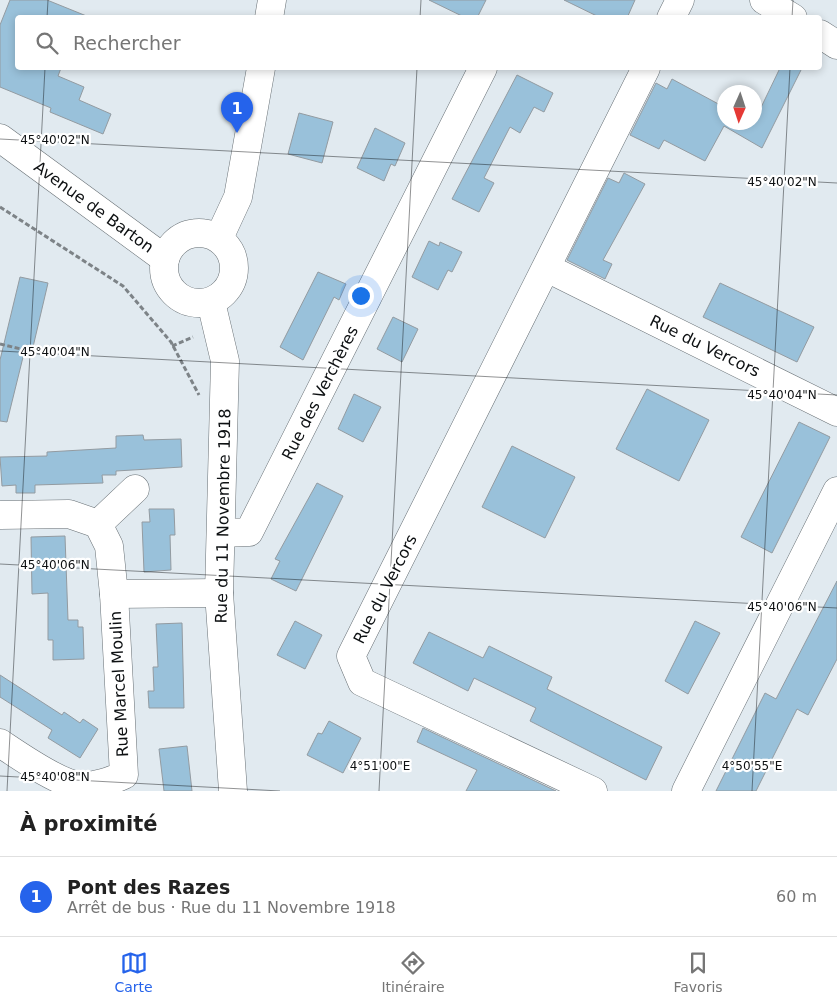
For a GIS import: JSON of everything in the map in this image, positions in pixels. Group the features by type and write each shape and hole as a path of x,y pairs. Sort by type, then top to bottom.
{"street":[{"path":"270,15 272,0"},
{"path":"672,15 680,0"},
{"path":"764,0 788,15"},
{"path":"822,35 837,45"},
{"path":"219,238 238,198 261,70"},
{"name":"Rue des Verchères","path":"221,533 249,532 483,70"},
{"name":"Rue du Vercors","path":"593,791 362,682 352,656 645,70"},
{"name":"Avenue de Barton","path":"0,138 165,259"},
{"path":"209,233 219,238 227,246 235,266 229,288 211,302 189,302 179,298 166,280 163,270 165,259 177,240 187,234 209,233"},
{"name":"Rue du Vercors","path":"547,268 837,412"},
{"name":"Rue du 11 Novembre 1918","path":"211,302 225,361 218,593 233,791"},
{"path":"0,515 69,514 98,524 135,489"},
{"path":"686,791 837,491"},
{"name":"Rue Marcel Moulin","path":"0,743 47,773 80,786 125,783 114,594 109,546 98,524"},
{"name":"Rue Marcel Moulin","path":"114,594 218,593"}],"path":[{"path":"0,207 123,286 170,342 202,401"},
{"path":"0,344 46,354"}],"building":[{"path":"10,0 47,0 84,15 15,15 15,70 60,70 58,76 84,87 79,100 111,114 103,134 50,112 51,108 0,87 0,25"},
{"path":"429,0 486,0 478,15 460,15"},
{"path":"564,0 635,0 628,15 595,15"},
{"path":"779,70 801,70 762,148 731,130 762,130 762,105"},
{"path":"517,75 553,93 544,112 534,107 520,133 510,127 484,178 494,183 479,212 452,199"},
{"path":"672,79 717,103 717,130 722,130 705,161 664,140 659,149 630,135 656,83 667,89"},
{"path":"299,113 333,122 322,163 288,154"},
{"path":"375,128 405,143 395,166 391,164 384,181 357,168"},
{"path":"624,173 645,184 603,260 612,264 605,279 567,260 608,178 619,183"},
{"path":"429,241 439,246 440,242 462,252 452,272 448,270 438,290 412,277"},
{"path":"318,272 346,284 339,300 334,297 303,360 280,347"},
{"path":"20,277 48,283 33,347 26,345 7,422 0,421 0,360"},
{"path":"720,283 814,327 797,362 703,317"},
{"path":"393,317 418,329 402,362 377,349"},
{"path":"647,389 709,420 679,481 616,449"},
{"path":"354,394 381,407 363,442 338,429"},
{"path":"799,422 830,437 772,553 741,537"},
{"path":"143,435 144,440 181,439 182,467 116,471 116,475 102,475 103,483 35,485 35,493 16,493 16,485 2,486 0,457 47,456 47,452 116,448 116,436"},
{"path":"512,446 575,477 545,538 482,507"},
{"path":"317,483 343,496 296,591 271,579 280,561 275,559"},
{"path":"149,509 174,509 175,535 170,535 171,570 144,572 142,522 150,522"},
{"path":"65,536 68,620 78,620 78,627 83,627 84,659 53,660 53,640 48,640 48,593 32,594 31,537"},
{"path":"837,581 837,659 808,715 797,709 756,791 716,791 765,693 776,699"},
{"path":"295,621 322,635 305,669 277,655"},
{"path":"695,621 720,633 688,694 665,681"},
{"path":"182,623 184,708 149,708 148,691 154,691 153,667 158,667 156,624"},
{"path":"429,632 483,658 489,646 552,677 547,689 662,747 646,780 530,721 536,708 474,678 468,691 413,663"},
{"path":"0,675 62,715 64,712 80,723 83,719 98,729 80,758 48,738 52,730 0,697"},
{"path":"329,721 361,738 343,773 307,755 318,733 322,734"},
{"path":"423,728 556,791 466,791 477,770 417,742"},
{"path":"187,746 192,791 164,791 159,749"}],"place":[{"name":"Pont des Razes","path":"237,133"}]}
